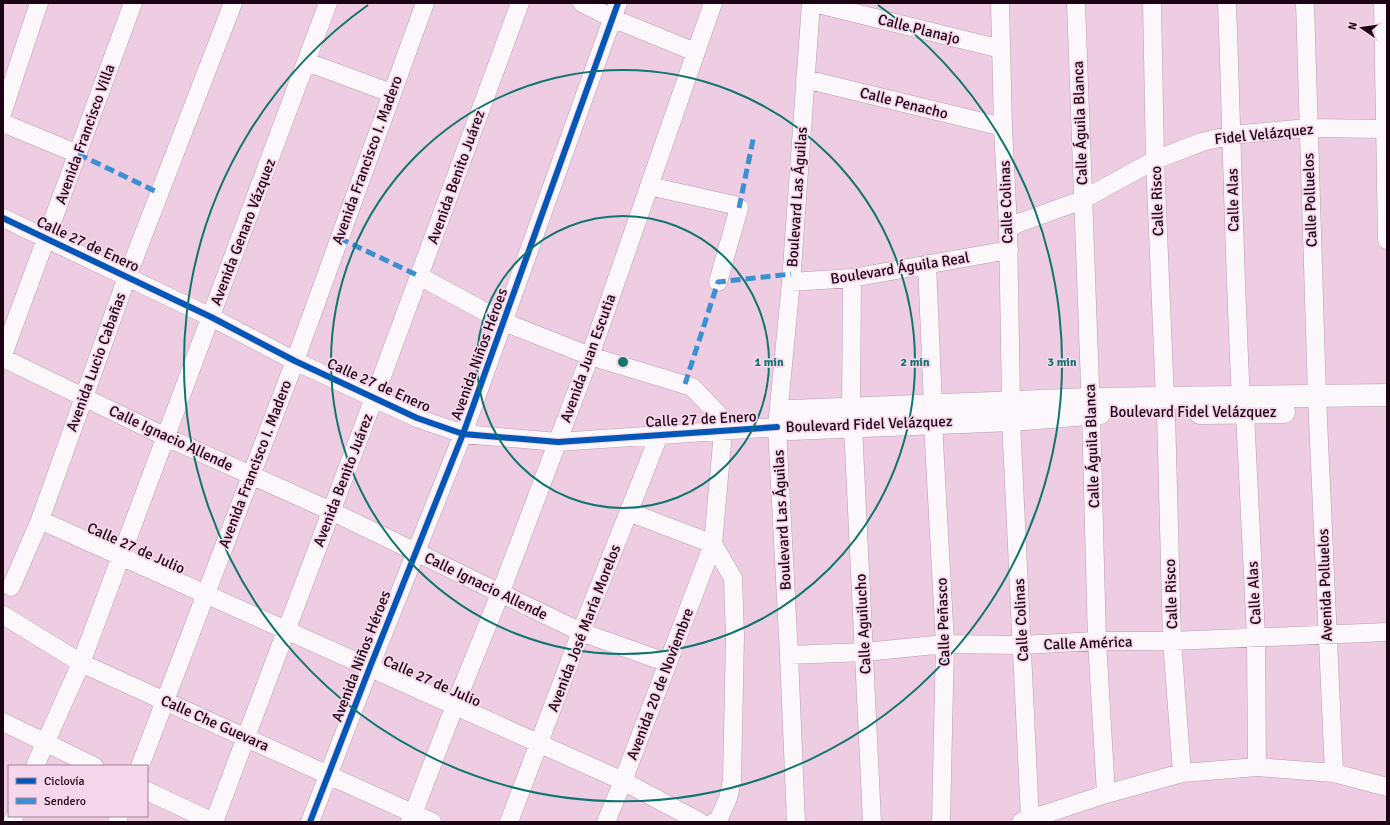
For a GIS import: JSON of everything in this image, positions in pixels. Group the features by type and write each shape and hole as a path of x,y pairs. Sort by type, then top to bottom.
{"main road":[{"name":"Boulevard Fidel Velázquez","path":"777,427 791,429 852,418 1091,406 1165,406 1244,410 1318,404 1387,395"},
{"name":"Boulevard Fidel Velázquez","path":"1318,404 1387,409"}],"street":[{"path":"3,111 39,3"},
{"name":"Avenida Francisco Villa","path":"3,357 133,3"},
{"name":"Avenida Lucio Cabañas","path":"11,587 40,520 127,277 233,3"},
{"name":"Avenida Genaro Vázquez","path":"35,765 81,663 328,3"},
{"name":"Avenida Francisco I. Madero","path":"140,765 166,701 250,475 295,361 391,92 425,3"},
{"name":"Avenida Benito Juárez","path":"214,822 374,398 520,3"},
{"path":"582,3 615,10 695,52"},
{"name":"Avenida Juan Escutia","path":"412,818 454,705 500,594 590,356 713,3"},
{"name":"Boulevard Las Águilas","path":"796,822 790,655 777,427 791,282 811,3"},
{"name":"Calle Planajo","path":"814,3 1001,49"},
{"name":"Calle Colinas","path":"1000,3 1003,127 1008,227 1011,411 1022,646 1026,821"},
{"name":"Calle Águila Blanca","path":"1076,3 1082,200 1091,406 1097,641 1106,794"},
{"name":"Calle Risco","path":"1152,3 1155,160 1165,406 1172,641 1182,774"},
{"name":"Calle Alas","path":"1227,3 1232,135 1234,248 1256,636 1257,767"},
{"name":"Calle Polluelos","path":"1305,3 1318,404"},
{"path":"1383,3 1387,240"},
{"name":"Avenida Niños Héroes","path":"310,822 463,434 615,10"},
{"path":"307,62 391,92"},
{"name":"Calle Penacho","path":"805,79 1003,127"},
{"path":"3,123 78,154"},
{"name":"Fidel Velázquez","path":"1082,200 1155,160 1202,142 1232,135 1308,128 1386,129"},
{"path":"649,186 734,205 739,208 718,282"},
{"path":"1008,227 1082,200"},
{"name":"Calle 27 de Enero","path":"3,218 211,317 295,361 417,418 463,434 558,442 660,433 723,432 777,427"},
{"name":"Boulevard Águila Real","path":"791,282 852,278 1008,250"},
{"name":"Calle Peñasco","path":"927,264 945,644 941,822"},
{"path":"419,276 504,322 590,356 692,387 719,415 723,432"},
{"name":"Calle Aguilucho","path":"852,278 852,418 865,652 872,822"},
{"name":"Calle Ignacio Allende","path":"3,357 166,437 331,511 581,632 668,663"},
{"name":"Avenida Polluelos","path":"1318,404 1334,773"},
{"name":"Avenida 20 de Noviembre","path":"606,822 713,544 723,432"},
{"name":"Avenida José María Morelos","path":"509,822 581,632 660,433"},
{"path":"629,512 713,544 733,578 735,636 732,781 728,798 707,822"},
{"name":"Calle 27 de Julio","path":"40,520 540,743 707,822"},
{"name":"Calle Che Guevara","path":"3,614 81,663 329,775 412,818 432,822"},
{"name":"Calle América","path":"790,655 865,652 945,644 1022,646 1097,641 1172,641 1256,636 1387,632"},
{"path":"3,722 92,765"},
{"path":"1026,821 1106,794 1182,774 1257,767 1334,773 1387,787"},
{"path":"148,791 214,822"}],"marked path":[{"path":"739,208 754,135"},
{"path":"78,154 159,193"},
{"path":"339,238 419,276"},
{"path":"685,384 718,282 791,274"}],"cycle path":[{"path":"310,822 463,434 618,3"},
{"path":"3,218 211,317 295,361 417,418 463,434 558,442 777,427"}]}
